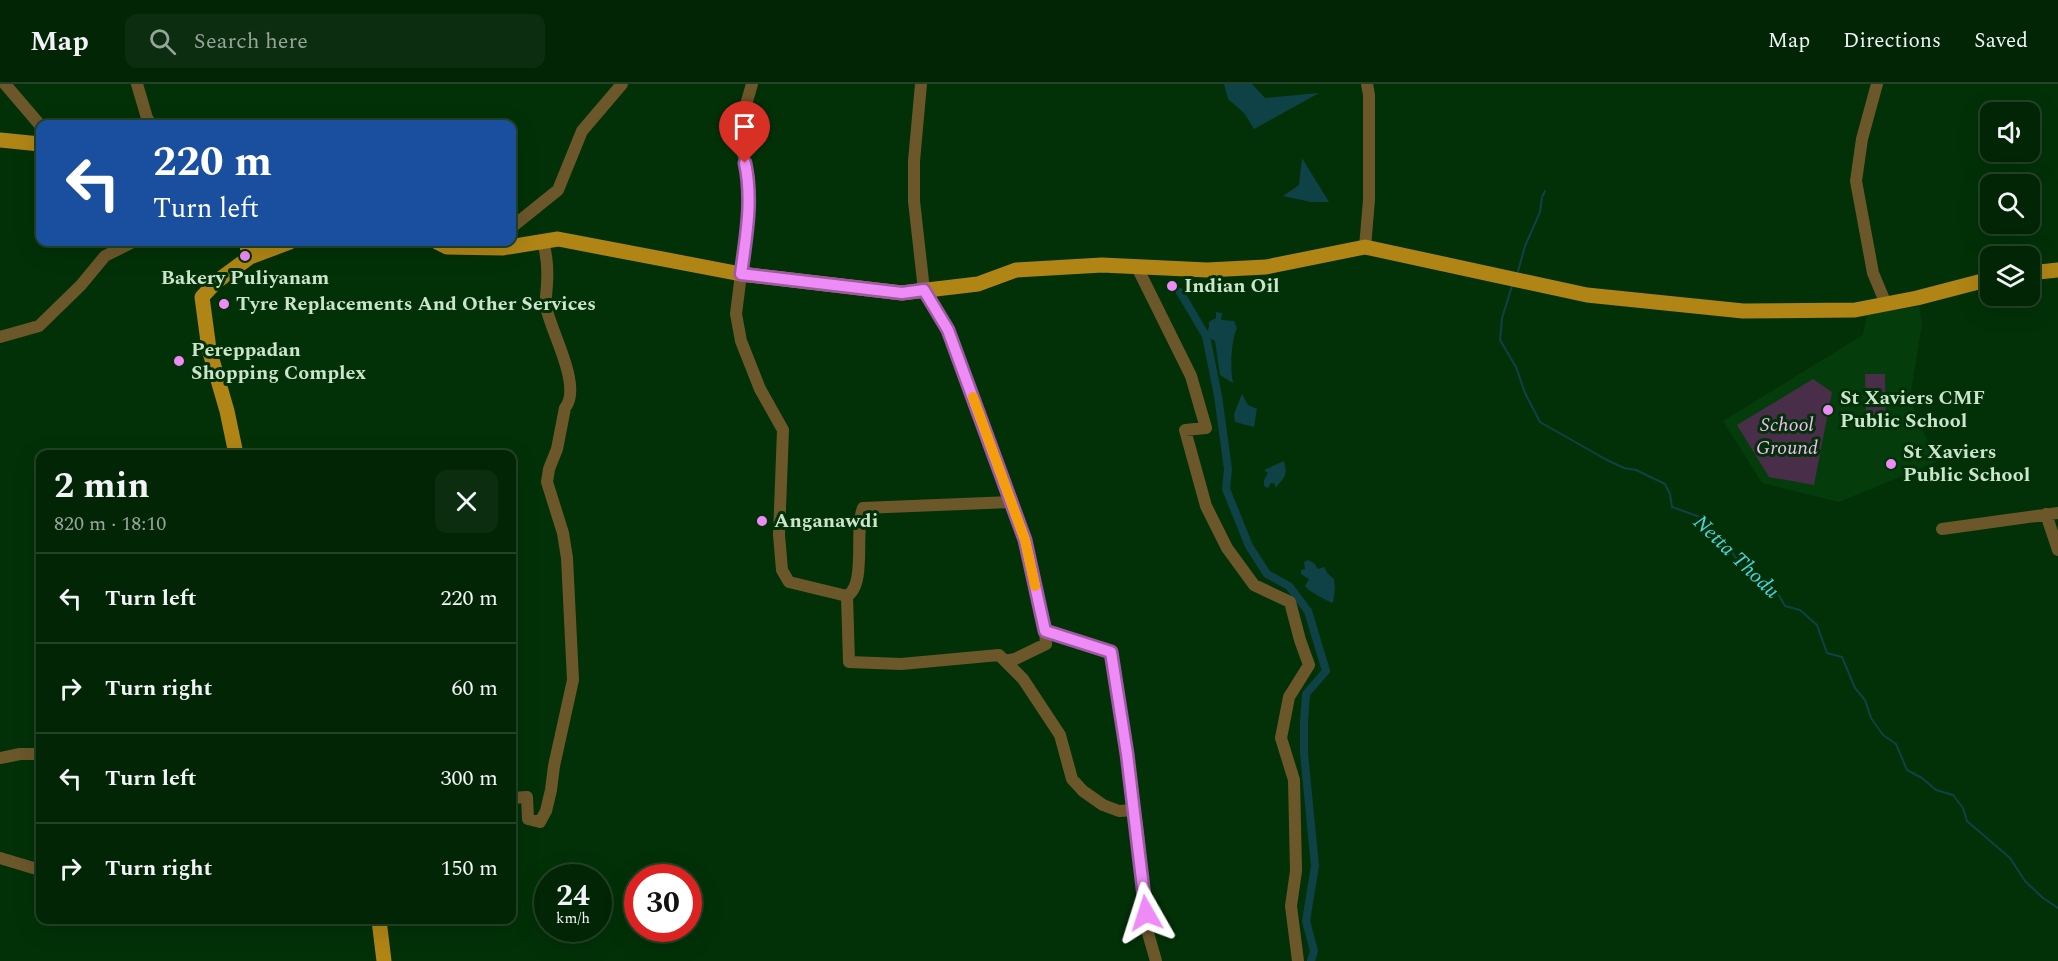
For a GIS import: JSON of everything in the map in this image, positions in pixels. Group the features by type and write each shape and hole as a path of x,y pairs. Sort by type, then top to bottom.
{"main road":[{"path":"0,140 36,144"},
{"path":"516,246 558,239 741,274 902,293 978,284 1016,270 1102,265 1207,270 1266,267 1365,247 1587,295 1743,311 1855,310 1917,298 1980,282"},
{"path":"247,246 250,257"},
{"path":"235,450 227,411 209,349 202,297 216,282 250,257 279,246"},
{"path":"445,246 502,248 516,246"},
{"path":"2040,272 2058,270"},
{"path":"379,924 384,961"}],"street":[{"path":"5,84 36,120"},
{"path":"137,84 148,120"},
{"path":"516,224 558,190 582,131 622,84"},
{"path":"752,84 738,132 748,179 748,218 736,314 741,341 760,389 783,430 779,535 782,570 789,582 847,596"},
{"path":"921,84 914,161 914,201 924,290 948,330 1025,540 1047,644 1015,659 1005,661"},
{"path":"1365,247 1369,200 1369,95 1367,84"},
{"path":"1877,84 1862,139 1856,181 1873,273 1886,304"},
{"path":"516,798 527,797 528,819 540,822 546,811 551,790 573,680 567,558 563,533 547,482 549,469 557,449 565,408 570,402 570,393 567,368 546,306 547,257 543,242"},
{"path":"0,337 39,326 81,285 105,256 125,246"},
{"path":"1137,267 1191,376 1200,407 1206,428 1185,430 1206,506 1227,548 1254,585 1290,602 1308,665 1289,697 1281,738 1294,780 1296,871 1291,906 1298,961"},
{"path":"847,596 855,589 863,508 1011,502"},
{"path":"1942,529 2052,514 2058,550"},
{"path":"847,596 849,662 901,664 999,655 1023,679 1060,735 1072,779 1083,791 1103,805 1119,811 1134,810"},
{"path":"1045,631 1111,652 1134,810 1148,933 1156,961"},
{"path":"0,758 36,754"},
{"path":"0,858 36,869"}],"shaded area":[{"name":"St Xaviers CMF Public School","path":"1919,306 1922,324 1910,398 1936,462 1839,502 1762,483 1723,421 1863,335 1867,315"}],"green space":[{"name":"School Ground","path":"1865,374 1885,374 1886,427 1866,427"},
{"name":"School Ground","path":"1813,379 1832,392 1814,485 1769,477 1737,425"}],"water":[{"path":"1224,84 1252,84 1265,98 1319,93 1254,129 1244,113 1228,99"},
{"path":"1302,158 1329,202 1311,202 1283,196 1299,185"},
{"path":"1216,312 1222,313 1221,320 1234,321 1237,328 1233,340 1233,383 1220,375 1215,341 1206,336 1209,322 1216,318"},
{"path":"1242,394 1248,405 1257,409 1254,427 1235,422 1234,414"},
{"path":"1284,461 1285,473 1281,482 1275,488 1275,484 1271,483 1268,488 1264,486 1268,473 1264,470"},
{"path":"1308,560 1318,569 1324,567 1334,579 1333,603 1305,586 1309,579 1301,574 1301,570 1305,569 1304,562"}],"waterway":[{"name":"Netta Thodu","path":"1517,275 1525,246 1540,212 1545,191"},
{"name":"Netta Thodu","path":"1512,286 1502,318 1500,340 1516,367 1525,393 1540,422 1605,459 1665,484 1670,494 1672,507 1700,517 1708,531 1732,552 1751,576 1766,580 1776,590 1785,606 1800,610 1817,625 1827,653 1842,657 1855,688 1865,700 1871,718 1883,735 1896,744 1907,770 1922,778 1936,790 1953,795 1963,808 1967,821 2010,858 2025,881 2058,908"},
{"path":"1180,292 1206,336 1218,396 1228,469 1226,489 1249,546 1267,574 1289,586 1308,611 1326,671 1306,694 1304,722 1304,753 1315,866 1306,921 1314,951 1311,961"}],"slow traffic":[{"path":"973,397 1025,540 1035,586"}],"place":[{"name":"Bakery Puliyanam","path":"245,256"},
{"name":"Indian Oil","path":"1172,286"},
{"name":"Tyre Replacements And Other Services","path":"224,304"},
{"name":"Pereppadan Shopping Complex","path":"179,361"},
{"name":"St Xaviers CMF Public School","path":"1828,410"},
{"name":"St Xaviers Public School","path":"1891,464"},
{"name":"Anganawdi","path":"762,521"}],"route":[{"path":"745,163 748,179 748,218 741,274 902,293 924,290 948,330 1025,540 1045,631 1111,652 1138,833 1146,913"}]}
